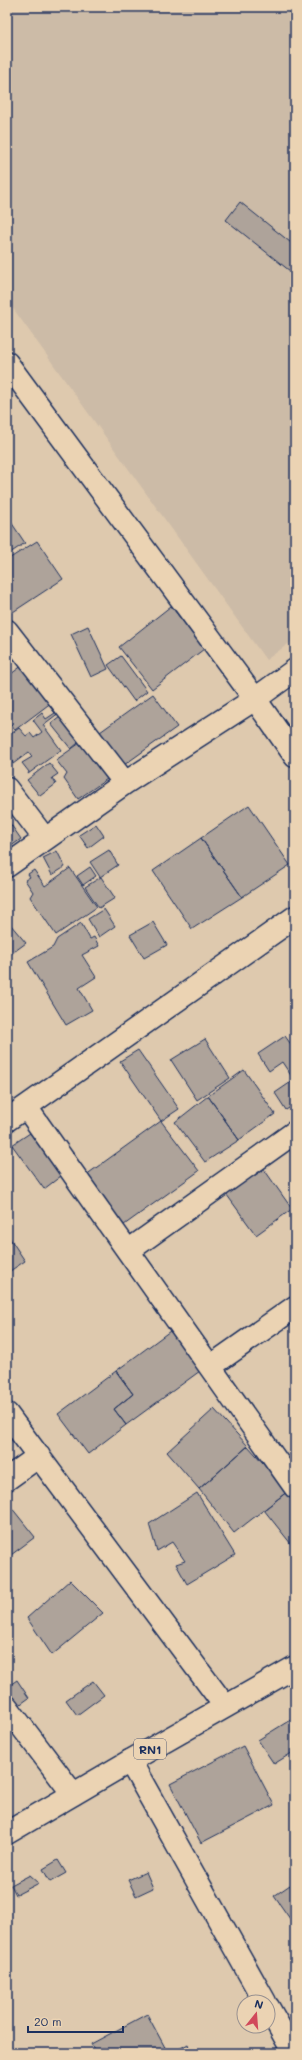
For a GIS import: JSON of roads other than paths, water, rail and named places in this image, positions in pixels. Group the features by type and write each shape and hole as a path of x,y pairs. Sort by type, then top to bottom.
{"main road":[{"path":"7,362 255,699 295,756"},
{"path":"7,631 126,783"},
{"path":"7,866 126,783 255,699 295,670"},
{"path":"7,789 45,839"},
{"path":"7,1120 292,926"},
{"path":"26,1107 294,1484"},
{"path":"128,1251 295,1132"},
{"path":"211,1366 295,1307"},
{"path":"7,1414 225,1706"},
{"path":"7,1479 39,1456"},
{"name":"RN1","path":"7,1833 295,1667"},
{"path":"7,1707 73,1794"},
{"path":"130,1761 261,1994"},
{"path":"276,2021 294,2053"}]}
